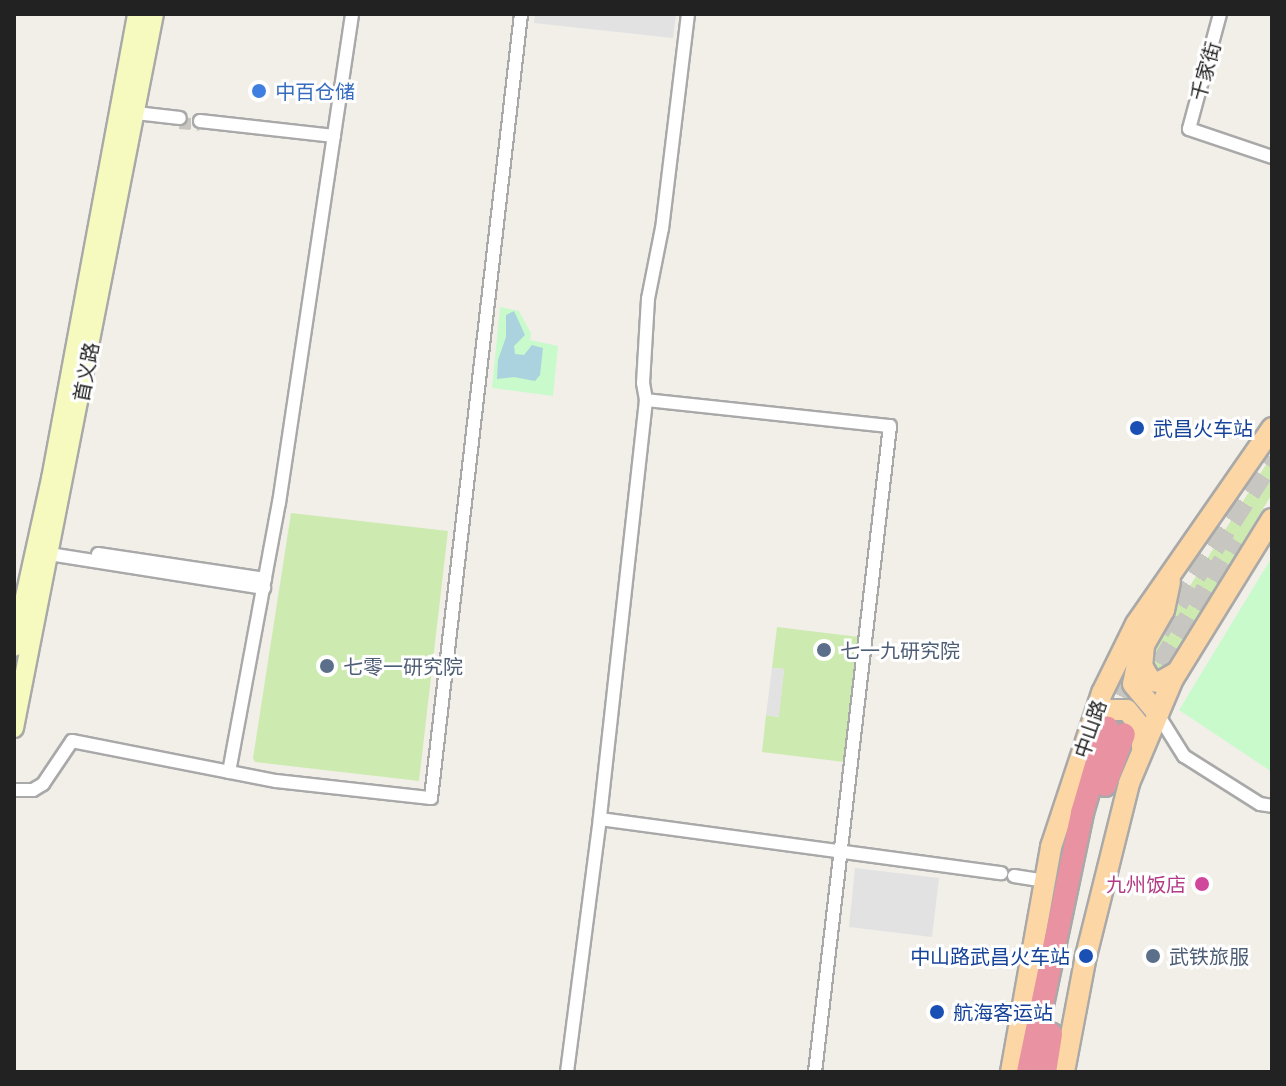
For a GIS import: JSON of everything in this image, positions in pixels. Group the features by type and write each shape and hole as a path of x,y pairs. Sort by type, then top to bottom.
{"highway":[{"path":"1028,1072 1082,813 1107,730"},
{"path":"1045,1072 1096,814 1107,730"}],"main road":[{"name":"首义路","path":"14,728 137,14"},
{"name":"首义路","path":"14,647 44,549 154,14"},
{"name":"中山路","path":"1011,1072 1051,847 1107,730 1118,657 1272,428"},
{"path":"1064,1072 1109,855 1129,783 1177,672 1272,519"},
{"path":"1157,713 1133,684 1144,645 1164,610 1172,575"},
{"path":"1144,645 1142,666 1151,681 1160,682 1177,672"},
{"path":"1107,730 1106,710 1127,710 1141,727 1142,752"}],"street":[{"path":"229,772 264,584 352,14"},
{"path":"14,790 28,791 43,784 72,741 229,772 431,798 521,14"},
{"path":"567,1072 600,819 646,400 643,383 648,299 662,228 688,14"},
{"name":"千家街","path":"1220,14 1189,129 1272,157"},
{"path":"135,116 179,121"},
{"path":"200,123 333,138"},
{"path":"646,400 890,426 815,1072"},
{"path":"44,549 264,584"},
{"path":"1157,713 1184,756 1260,804 1272,806"},
{"path":"600,819 1046,881"}],"green space":[{"path":"500,307 519,311 531,333 530,340 558,346 553,396 492,388"},
{"path":"1272,455 1272,494 1161,677 1150,674 1153,645"},
{"path":"291,513 448,531 419,781 255,762 253,758"},
{"path":"1272,557 1272,772 1179,710"},
{"path":"777,627 859,637 844,762 762,752 766,715 778,717 784,669 772,668"}],"shaded area":[{"path":"535,14 676,14 673,38 534,23"},
{"path":"772,668 784,669 779,717 766,715"},
{"path":"855,868 939,878 932,937 849,927"}],"water":[{"path":"514,311 525,335 514,346 515,354 524,355 532,345 543,348 540,375 535,381 514,377 497,379 498,360 506,337 506,315"}],"tunnel":[{"path":"179,123 200,125"},
{"path":"1159,631 1272,458"},
{"path":"1144,693 1236,541"},
{"path":"1108,727 1141,665"}],"place":[{"name":"中百仓储","path":"259,91"},
{"name":"武昌火车站","path":"1137,428"},
{"name":"七一九研究院","path":"824,650"},
{"name":"七零一研究院","path":"327,666"},
{"name":"九州饭店","path":"1202,884"},
{"name":"中山路武昌火车站","path":"1086,956"},
{"name":"武铁旅服","path":"1153,956"},
{"name":"航海客运站","path":"937,1012"}]}
